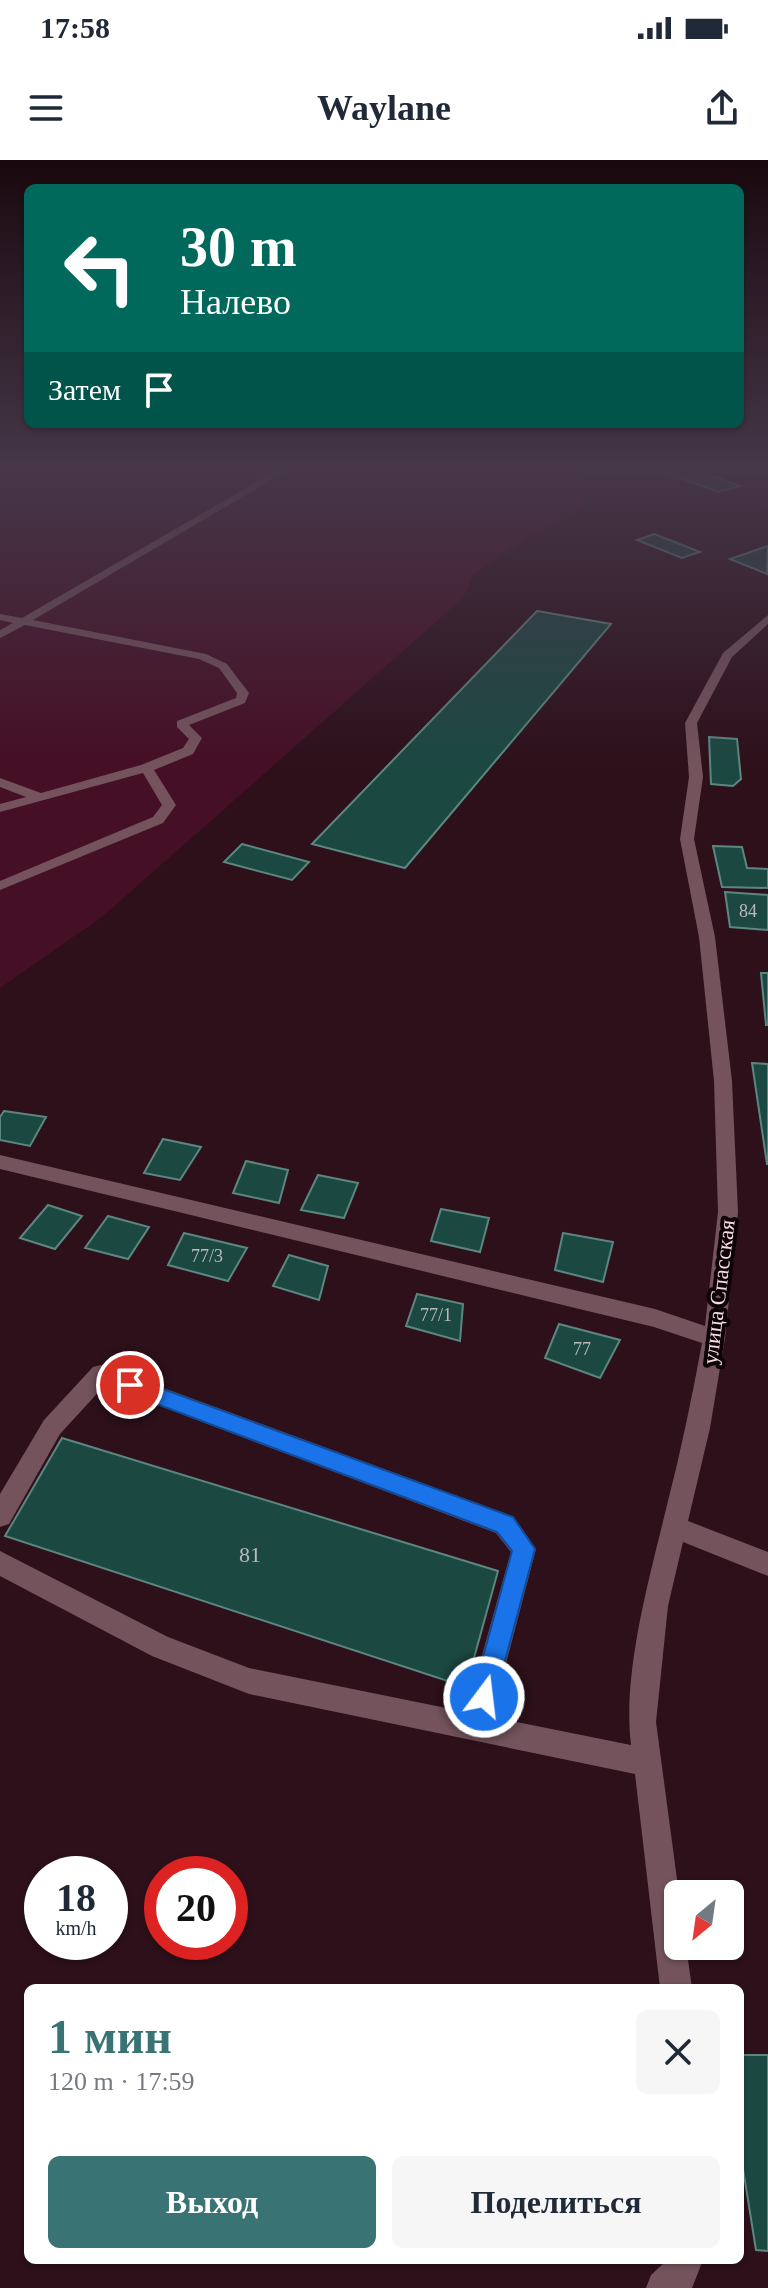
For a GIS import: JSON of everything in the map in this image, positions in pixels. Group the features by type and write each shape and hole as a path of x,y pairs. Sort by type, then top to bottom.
{"street":[{"path":"0,635 122,565"},
{"path":"0,617 202,656 223,666 243,693 241,700 181,724 196,738 188,751 146,768 0,808"},
{"name":"улица Спасская","path":"676,1984 642,1722 655,1606 698,1428 714,1338 728,1197 720,1052 707,937 687,839 696,777 691,723 727,655 768,618"},
{"path":"0,886 158,820 169,805 146,768"},
{"path":"0,782 40,797"},
{"path":"0,1162 655,1318 714,1338"},
{"path":"0,1516 52,1427 101,1374 505,1525 524,1549 476,1727"},
{"path":"674,1527 768,1564"},
{"path":"0,1563 161,1647 249,1681 648,1763"},
{"path":"664,2288 678,2278 683,2264"}],"shaded area":[{"path":"0,565 486,565 474,573 463,598 102,917 0,988"}],"building":[{"path":"746,565 767,565 767,574"},
{"path":"537,611 611,624 405,868 312,844"},
{"path":"709,737 737,739 741,779 733,786 711,784"},
{"path":"242,844 309,862 292,880 224,862"},
{"path":"713,846 742,847 747,868 768,869 768,888 722,887"},
{"path":"725,892 768,895 768,930 730,927"},
{"path":"761,973 768,973 768,1025 766,1025"},
{"path":"752,1063 768,1064 768,1164 767,1164"},
{"path":"4,1111 46,1117 30,1146 0,1140 0,1117"},
{"path":"163,1139 201,1147 180,1180 144,1173"},
{"path":"246,1161 288,1170 279,1203 233,1193"},
{"path":"318,1175 358,1183 344,1218 301,1210"},
{"path":"48,1205 82,1216 55,1249 20,1238"},
{"path":"441,1209 489,1218 480,1252 431,1241"},
{"path":"108,1216 149,1227 128,1259 85,1248"},
{"path":"184,1233 247,1248 228,1281 168,1265"},
{"path":"563,1233 613,1242 603,1282 555,1270"},
{"path":"289,1255 328,1266 319,1300 273,1286"},
{"path":"417,1294 463,1304 460,1341 406,1326"},
{"path":"559,1324 620,1340 600,1378 545,1358"},
{"path":"62,1438 498,1571 466,1687 5,1536"},
{"path":"744,2055 768,2055 768,2251 756,2250 744,2175"}],"route":[{"path":"130,1385 505,1525 524,1549 484,1697"}]}
